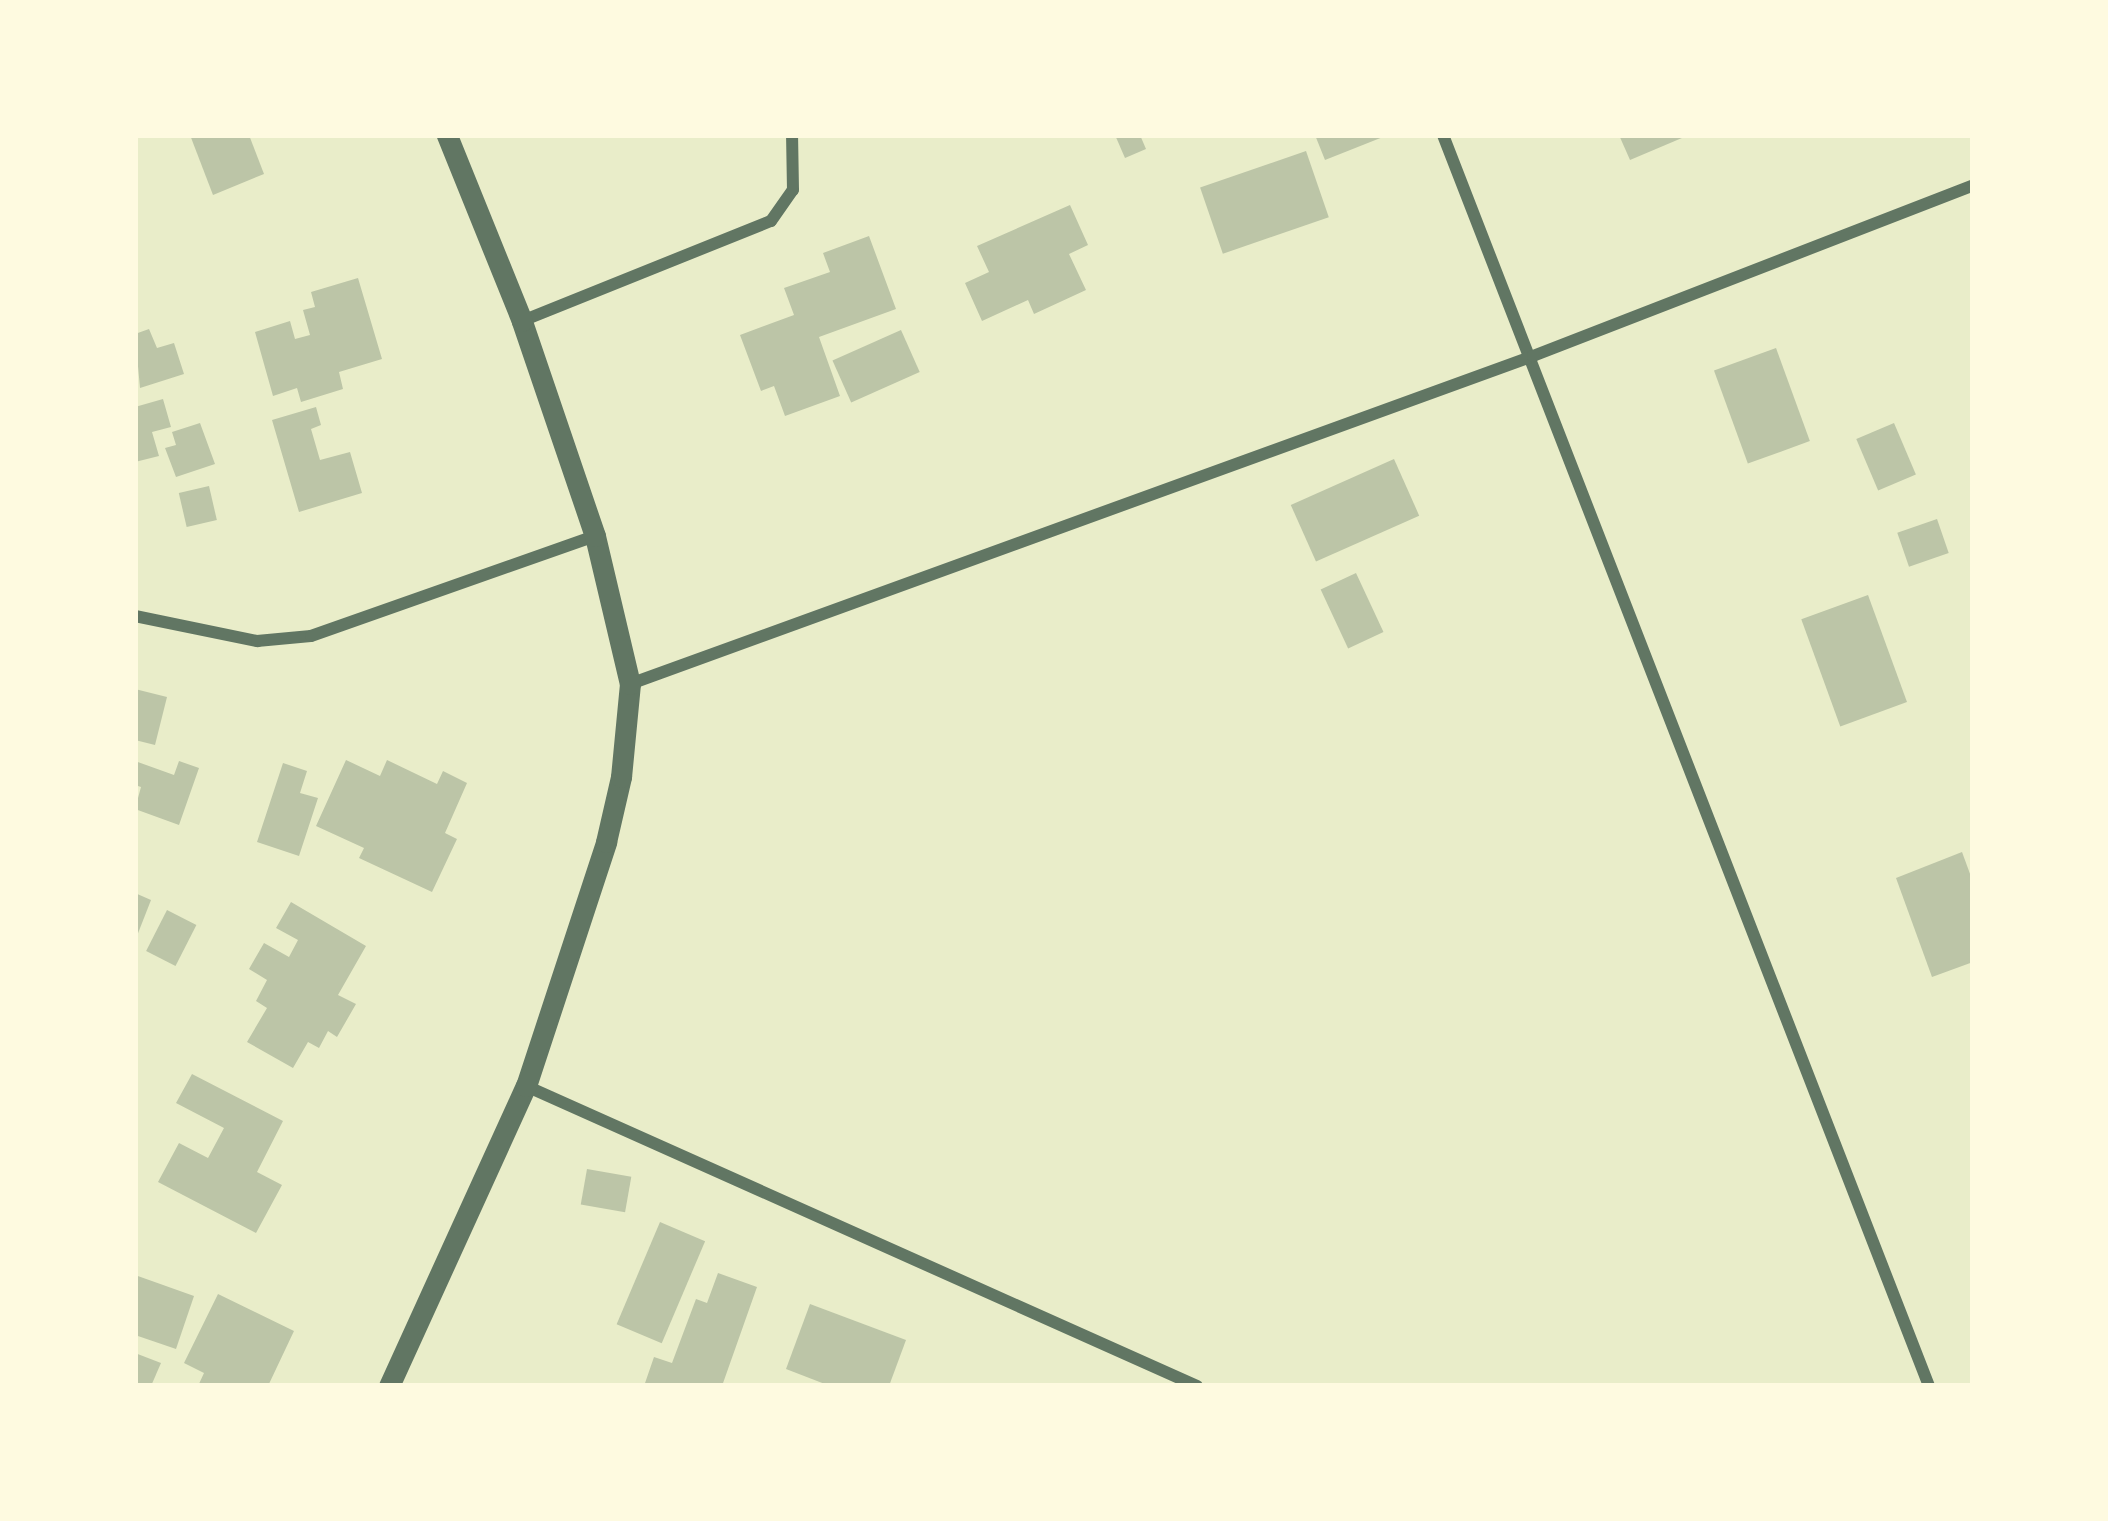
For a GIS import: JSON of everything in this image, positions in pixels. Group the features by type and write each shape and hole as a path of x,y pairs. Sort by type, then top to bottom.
{"street":[{"path":"389,1386 526,1086 607,842 621,777 630,683 595,536 522,321 447,135"},
{"path":"522,321 771,221 793,190 791,135"},
{"path":"1443,135 1533,356 1929,1386"},
{"path":"630,683 1533,356 1973,185"},
{"path":"135,616 257,640 311,636 595,536"},
{"path":"526,1086 1197,1386"}],"building":[{"path":"190,135 249,135 264,174 213,195"},
{"path":"1115,135 1140,135 1146,149 1125,158"},
{"path":"1315,135 1388,135 1325,160"},
{"path":"1619,135 1689,135 1630,160"},
{"path":"1306,151 1329,217 1223,254 1200,187"},
{"path":"1070,205 1088,245 1069,254 1086,290 1034,314 1028,300 982,321 965,283 989,272 977,246"},
{"path":"869,236 896,309 819,337 840,396 785,416 774,386 761,391 740,335 794,315 784,288 830,272 823,253"},
{"path":"358,278 382,359 339,372 343,389 301,402 297,388 273,396 255,332 290,321 295,339 310,335 303,310 315,307 311,292"},
{"path":"149,329 157,348 174,343 184,374 140,388 135,334"},
{"path":"901,330 920,372 851,403 832,361"},
{"path":"1776,348 1810,441 1748,464 1714,371"},
{"path":"163,399 171,427 152,432 159,456 135,462 135,407"},
{"path":"316,407 321,425 311,429 320,460 350,452 362,493 299,512 272,420"},
{"path":"200,423 215,464 176,477 165,448 176,445 172,432"},
{"path":"1894,423 1916,475 1878,491 1856,439"},
{"path":"1394,459 1419,516 1316,562 1291,505"},
{"path":"209,486 217,520 187,527 179,493"},
{"path":"1937,519 1949,553 1909,567 1897,533"},
{"path":"1356,573 1383,632 1348,648 1321,589"},
{"path":"1868,595 1907,702 1840,726 1801,619"},
{"path":"135,689 167,697 155,745 135,740"},
{"path":"346,760 380,776 387,760 437,784 443,771 467,783 445,833 457,839 432,892 359,858 364,848 316,826"},
{"path":"135,761 174,775 179,761 199,768 179,825 135,809 141,787 135,785"},
{"path":"283,763 307,771 300,793 318,798 299,856 257,842"},
{"path":"1962,852 1973,882 1973,962 1932,977 1896,878"},
{"path":"135,893 151,900 135,941"},
{"path":"291,902 366,946 338,995 356,1004 337,1037 328,1031 319,1048 308,1042 293,1068 247,1042 267,1008 256,1001 267,980 249,969 264,943 289,957 298,940 276,928"},
{"path":"167,910 196,925 176,966 146,951"},
{"path":"192,1074 283,1121 257,1172 282,1185 256,1233 158,1182 179,1143 208,1158 224,1128 176,1103"},
{"path":"587,1169 631,1177 625,1212 581,1204"},
{"path":"660,1222 705,1241 662,1343 617,1324"},
{"path":"718,1273 757,1287 722,1386 644,1386 654,1357 672,1363 696,1299 707,1303"},
{"path":"135,1275 194,1296 176,1349 135,1335"},
{"path":"218,1294 294,1331 268,1386 198,1386 204,1373 184,1363"},
{"path":"810,1304 906,1340 889,1386 830,1386 786,1369"},
{"path":"135,1353 161,1363 151,1386 135,1386"}]}
